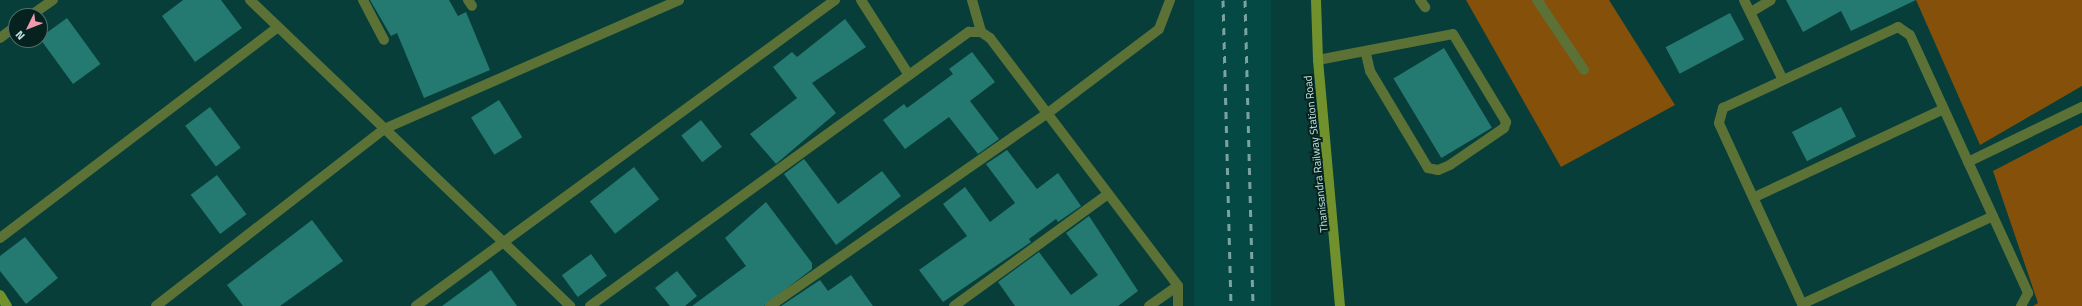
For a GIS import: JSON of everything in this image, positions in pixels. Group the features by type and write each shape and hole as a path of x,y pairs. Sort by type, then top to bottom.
{"street":[{"path":"41,8 52,0"},
{"path":"250,0 570,306"},
{"path":"363,0 384,40"},
{"path":"156,306 384,129 679,0"},
{"path":"416,306 502,241 835,0"},
{"path":"861,0 909,75"},
{"path":"972,0 981,32 1048,114 1178,286 1178,306"},
{"path":"770,306 1048,114 1160,30 1170,0"},
{"name":"Thanisandra Railway Station Road","path":"1316,0 1318,60 1340,306"},
{"path":"1537,0 1584,70"},
{"path":"1744,0 1782,78"},
{"path":"1751,12 1771,0"},
{"path":"0,238 278,26"},
{"path":"1993,216 1803,305 1755,197 1719,123 1723,108 1782,78 1898,27 1910,35 1993,216 2028,293 2021,306"},
{"path":"590,306 969,32 981,32"},
{"path":"1318,60 1366,52 1453,34 1506,122 1504,128 1450,165 1438,170 1428,168 1370,71 1366,52"},
{"path":"1968,162 2082,107"},
{"path":"1755,197 1944,109"},
{"path":"954,306 1108,194"},
{"path":"1149,306 1178,286"},
{"path":"0,295 7,306"}],"shaded area":[{"path":"1194,0 1271,0 1271,306 1194,306"},
{"path":"1466,0 1609,0 1675,105 1561,167"},
{"path":"1916,0 2082,0 2082,86 1980,145"},
{"path":"2082,125 2082,306 2033,306 2038,303 1993,171"}],"building":[{"path":"183,0 221,0 242,28 195,62 162,16"},
{"path":"370,0 449,0 458,16 466,12 490,70 424,98 397,33 391,36"},
{"path":"1786,0 1916,0 1851,31 1841,11 1803,32"},
{"path":"1730,13 1744,39 1680,74 1666,47"},
{"path":"67,18 101,64 73,84 47,48 48,48 48,32"},
{"path":"845,19 866,47 812,83 836,113 776,164 750,134 797,98 773,67 792,52 797,57"},
{"path":"1444,48 1492,128 1441,158 1393,78"},
{"path":"972,52 995,82 970,101 999,139 978,154 949,117 905,149 883,120 904,104 907,108 953,74 949,69"},
{"path":"499,100 522,137 494,155 471,117"},
{"path":"210,107 241,148 216,166 185,126"},
{"path":"1841,107 1856,136 1807,161 1792,132"},
{"path":"701,120 722,147 702,162 681,135"},
{"path":"1007,150 1037,189 1058,173 1081,206 1058,222 1056,219 1029,239 1031,242 943,302 919,270 967,236 943,204 965,187 990,222 1015,203 986,164"},
{"path":"804,159 838,204 882,171 901,196 836,245 784,174"},
{"path":"634,167 659,199 615,234 590,201"},
{"path":"217,175 246,214 220,234 191,195"},
{"path":"766,202 812,263 812,269 764,306 692,306 746,266 725,238"},
{"path":"1089,216 1138,291 1118,306 1015,306 998,282 1039,252 1071,295 1098,275 1066,233"},
{"path":"312,220 343,261 280,306 243,306 227,285"},
{"path":"25,237 58,278 26,304 0,271 0,256"},
{"path":"591,254 607,276 578,297 562,275"},
{"path":"491,270 517,306 442,306"},
{"path":"677,271 697,296 685,306 670,306 655,288"},
{"path":"851,275 873,306 781,306 820,280 828,291"}],"railway":[{"path":"1223,0 1231,306"},
{"path":"1245,0 1253,306"}]}
